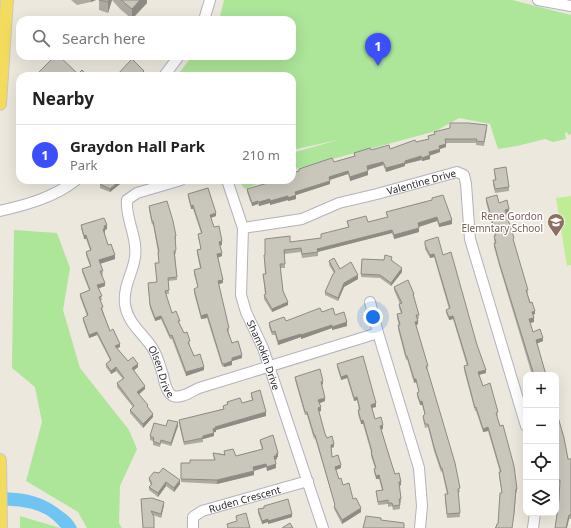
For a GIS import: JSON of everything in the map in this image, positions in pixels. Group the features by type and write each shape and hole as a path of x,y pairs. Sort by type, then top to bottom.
{"main road":[{"path":"0,104 7,0"},
{"path":"0,460 1,528"}],"street":[{"path":"205,16 210,0"},
{"path":"538,0 571,6"},
{"path":"167,72 176,60"},
{"name":"Valentine Drive","path":"243,228 302,219 339,203 457,172 464,175 470,240 523,416"},
{"path":"0,211 55,193 70,184"},
{"name":"Olsen Drive","path":"167,184 137,193 127,200 126,208 136,243 135,257 124,294 127,313 135,327 153,349 159,361 166,387 173,396 179,397 186,395 199,388 268,366 378,334"},
{"name":"Shamokin Drive","path":"228,184 243,228 241,295 246,312 263,348 323,528"},
{"path":"370,302 378,334 419,468 422,506 420,528"},
{"name":"Ruden Crescent","path":"192,528 193,518 202,511 308,481"},
{"path":"533,528 535,516"}],"green space":[{"path":"224,0 512,0 571,15 571,134 568,135 567,132 565,133 566,139 553,142 545,139 498,149 490,124 459,118 436,131 296,169 296,152 338,140 296,149 296,72 180,72 189,60 296,60 296,16 220,16"},
{"path":"241,184 257,184 245,189"},
{"path":"571,196 571,265 567,266 556,198"},
{"path":"14,230 57,233 70,268 63,310 80,368 129,430 137,449 120,486 119,523 122,528 87,528 78,512 26,481 42,422 35,387 12,368"},
{"path":"20,516 60,528 20,528"}],"water":[{"path":"0,492 25,494 40,498 55,506 69,517 77,528 61,528 48,516 34,509 0,505"}],"building":[{"path":"121,0 140,0 132,9"},
{"path":"51,60 63,60 76,72 39,72"},
{"path":"131,60 133,60 144,71 143,72 120,72"},
{"path":"450,123 487,125 484,142 476,141 477,139 445,139 446,144 439,146 440,149 429,152 430,155 422,158 421,156 405,161 405,163 386,168 383,162 367,166 368,171 350,177 348,171 329,177 330,181 295,192 296,195 288,198 288,196 270,201 270,199 252,203 247,189 264,184 296,184 296,172 299,171 299,169 332,158 334,162 355,156 354,153 370,148 371,150 389,145 390,149 415,140 416,142 429,139 428,136 435,134 434,132 450,128"},
{"path":"506,167 509,187 495,189 493,180 496,180 494,169"},
{"path":"100,184 116,184 110,189"},
{"path":"208,188 216,213 210,215 214,227 219,226 222,241 219,242 222,253 217,254 223,280 218,281 229,328 227,329 232,343 238,341 242,355 232,358 232,361 224,364 222,363 207,314 201,316 194,289 198,287 194,270 201,268 197,250 201,249 198,234 202,233 193,205 191,206 188,194"},
{"path":"443,195 452,220 439,224 437,217 418,223 419,228 394,235 392,230 317,249 318,252 302,254 301,248 284,250 285,264 280,264 283,291 288,302 272,309 264,295 266,294 263,274 266,274 264,255 265,239 290,236 290,242 321,238 321,234 349,227 347,221 366,216 368,222 388,217 386,212 432,200 432,198"},
{"path":"497,195 499,203 507,200 509,209 505,210 528,290 526,290 530,303 532,302 535,311 532,312 534,318 529,319 533,332 540,329 543,338 536,340 545,372 533,372 499,262 494,243 496,243 494,236 496,235 486,198"},
{"path":"167,201 176,236 176,250 174,251 177,277 168,278 169,290 165,291 172,313 176,311 180,321 178,321 184,333 187,332 190,341 188,342 194,356 200,354 204,367 186,372 172,335 170,336 161,316 155,318 150,305 148,283 157,282 155,263 159,263 159,252 149,206"},
{"path":"104,218 107,225 104,226 105,229 103,229 108,245 111,244 115,255 99,260 103,271 100,271 105,283 97,285 102,296 99,297 103,307 101,308 110,331 113,329 120,344 115,346 128,361 133,357 138,364 132,368 145,386 137,392 148,405 147,406 153,414 143,424 130,410 134,406 117,383 124,378 116,367 111,371 106,364 111,360 97,332 89,335 83,318 88,315 80,294 90,290 82,269 91,266 86,252 91,250 86,235 84,236 81,225"},
{"path":"438,237 443,255 451,252 477,345 486,370 478,372 483,386 490,383 498,412 496,413 500,426 503,425 514,466 517,489 512,528 495,528 498,524 500,493 502,493 499,472 501,472 488,427 483,429 476,407 475,408 464,366 468,365 453,316 449,317 446,310 450,308 434,254 430,255 425,245 425,241"},
{"path":"385,255 392,257 391,260 402,268 391,283 380,275 361,274 362,259 384,260"},
{"path":"334,258 340,269 351,262 358,275 344,283 338,298 325,292 335,272 329,261"},
{"path":"408,280 414,294 419,315 416,315 418,321 415,322 428,366 426,366 455,463 460,488 458,489 460,513 447,514 445,494 448,494 442,468 434,447 428,424 425,424 423,416 425,414 422,401 420,402 417,393 419,392 416,379 414,379 406,356 398,325 400,325 397,314 402,313 399,304 402,303 394,287"},
{"path":"320,308 322,312 333,308 335,315 344,312 347,322 278,341 275,331 272,332 270,322 284,317 286,321"},
{"path":"363,356 376,403 371,405 375,419 381,417 383,425 380,426 391,462 395,474 399,473 401,482 399,482 401,499 399,499 400,505 393,506 392,503 388,503 388,500 378,502 376,491 383,490 379,475 376,476 374,469 376,468 363,420 361,421 358,410 360,410 357,397 354,398 347,375 341,377 337,364"},
{"path":"320,369 323,381 321,382 325,398 318,400 321,407 318,408 325,434 327,438 332,436 334,444 331,445 332,457 338,455 341,465 335,467 339,479 341,478 343,485 349,483 353,499 356,498 361,508 342,520 334,506 335,505 315,435 307,412 305,412 295,377"},
{"path":"260,390 266,412 215,427 216,428 213,429 214,433 203,436 203,438 184,442 179,420 224,409 223,406 228,404 227,402 240,398 242,403 253,400 251,393"},
{"path":"168,420 178,422 171,443 161,440 160,444 153,441 154,438 150,436 154,423 166,426"},
{"path":"559,420 568,459 571,459 571,515 569,515 566,528 555,528 557,516 559,516"},
{"path":"273,435 278,453 276,454 277,456 274,456 276,464 267,467 266,464 253,467 254,471 217,480 181,479 181,463 190,463 190,460 215,460 213,453 225,455 224,451 233,449 236,456 263,449 260,440"},
{"path":"163,468 180,480 174,488 166,482 158,493 149,487 152,484 149,478 154,472 159,473"},
{"path":"152,498 164,502 161,514 151,511 154,517 154,528 143,528 141,499"},
{"path":"288,499 292,514 268,521 268,519 262,521 258,509"},
{"path":"246,513 250,528 228,528 227,524 237,521 236,516"},
{"path":"366,516 381,518 381,520 404,523 404,528 363,528"},
{"path":"290,523 293,528 282,528"}],"place":[{"name":"Graydon Hall Park","path":"378,66"},
{"name":"Rene Gordon Elemntary School","path":"556,237"}]}
